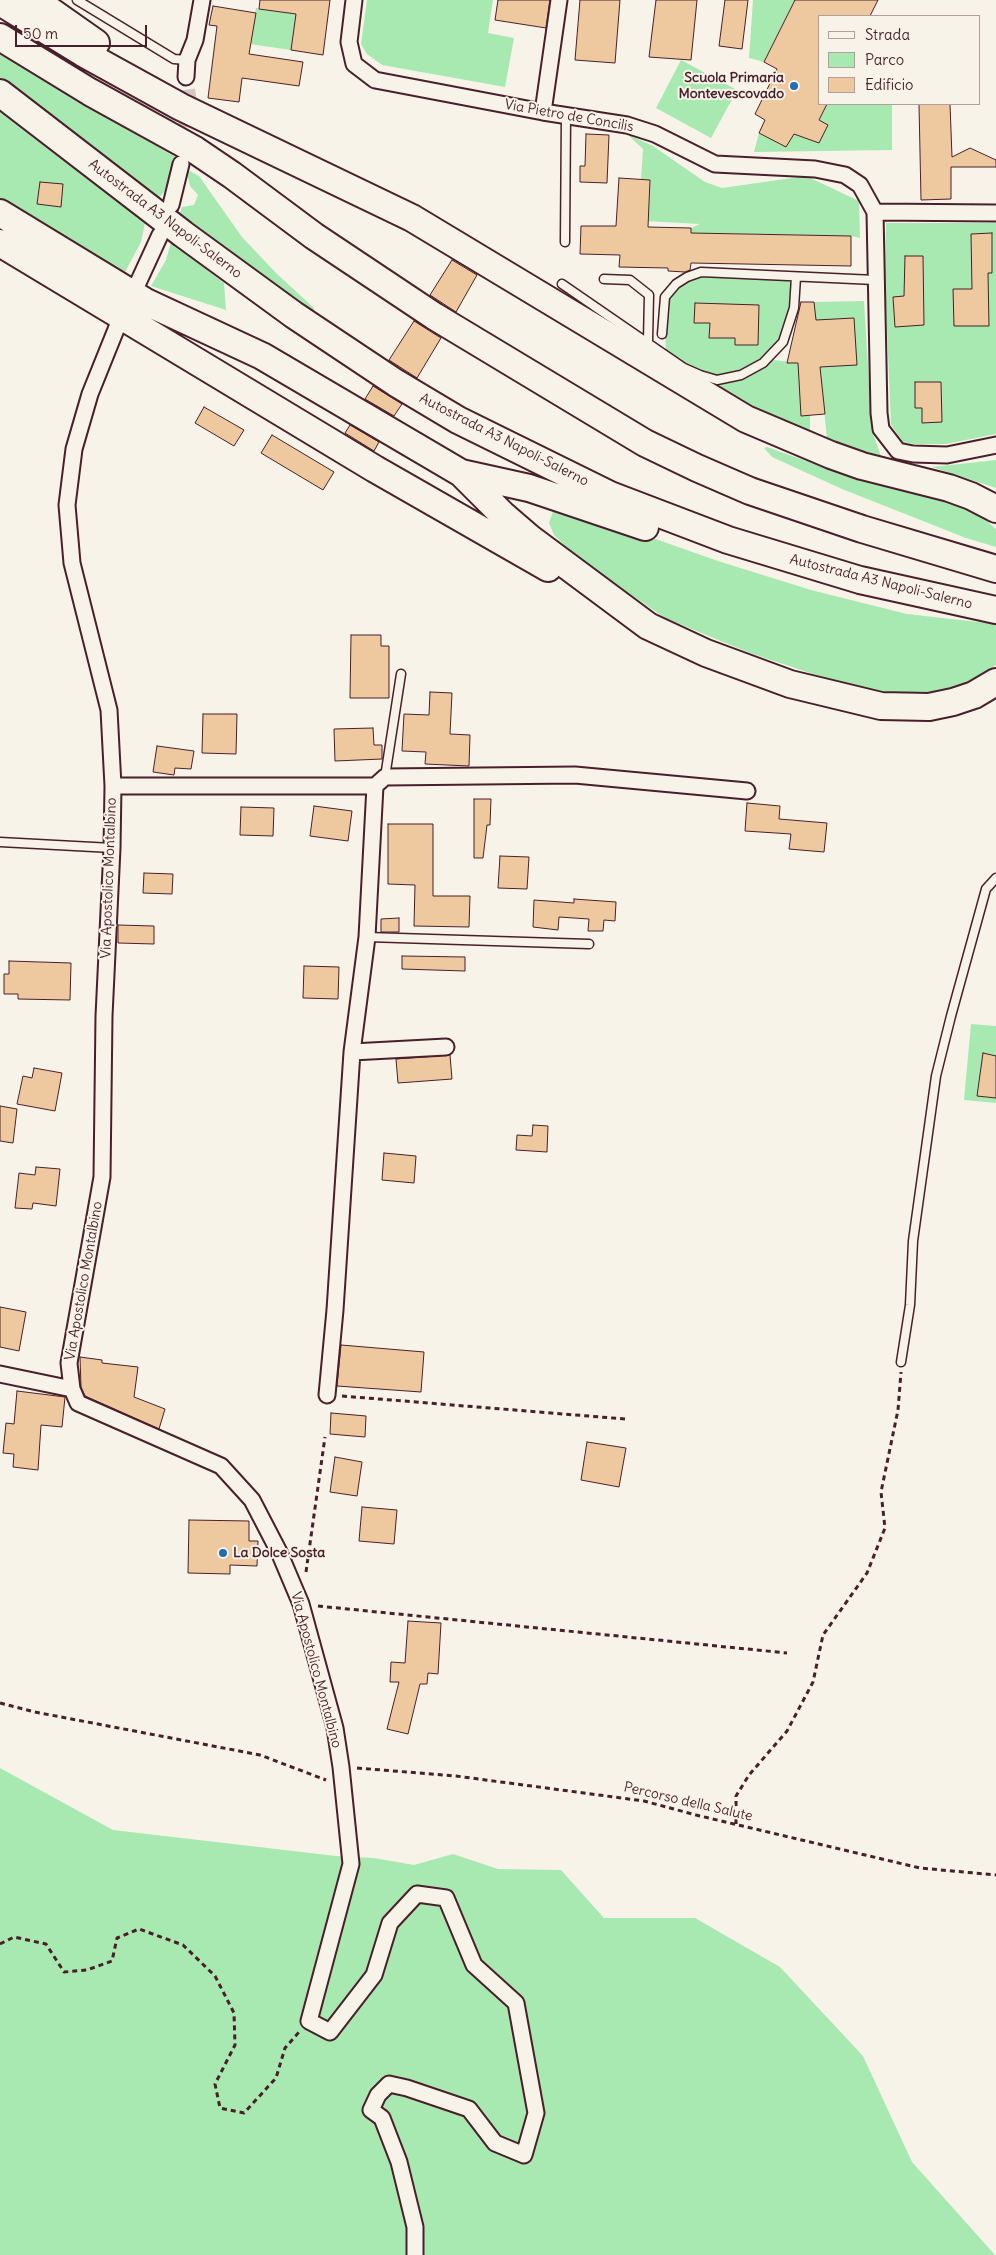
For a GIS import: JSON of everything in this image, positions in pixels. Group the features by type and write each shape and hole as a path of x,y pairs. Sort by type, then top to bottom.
{"highway":[{"path":"35,0 123,64 152,90"},
{"path":"0,2 82,53 205,120 412,218 684,384 746,419 831,455 949,488 971,496 996,509"},
{"path":"0,37 90,92 188,157 232,174 314,236 434,316 645,442 697,468 750,491 862,529 996,569"},
{"path":"82,53 188,157"},
{"name":"Autostrada A3 Napoli-Salerno","path":"0,93 184,234 294,315 380,373 458,420 585,483 666,518 784,558 860,580 996,610"},
{"path":"0,213 146,302 262,356 461,473 502,514 532,539 648,626"},
{"path":"0,243 375,469 648,626 706,653 790,684 881,706 905,708 937,705 974,695 996,682"},
{"path":"461,473 529,488 803,579 875,594 942,599"}],"street":[{"path":"186,77 187,60 195,40 202,0"},
{"name":"Via Pietro de Concilis","path":"354,0 349,42 354,64 375,80 543,112 626,124 655,134 715,164 815,169 845,175 860,184 875,212 879,413 882,429 898,451 913,454 946,455 996,445"},
{"path":"543,112 559,0"},
{"path":"171,205 188,157"},
{"path":"875,212 996,213"},
{"path":"137,285 160,235"},
{"name":"Via Apostolico Montalbino","path":"117,327 90,394 74,449 67,505 72,563 109,710 112,786 112,848 104,1016 102,1177 69,1363 72,1389 78,1403 221,1466 252,1500 279,1552 301,1604 334,1728 341,1767 351,1864 309,2021"},
{"path":"112,786 380,782 575,775 747,791"},
{"path":"327,1394 352,1052 367,937 380,782"},
{"path":"352,1052 446,1046"},
{"path":"0,1374 72,1389"},
{"path":"309,2021 330,2032 374,1975 390,1923 417,1894 446,1898 474,1965 516,2004 536,2113 524,2155 495,2143 469,2109 407,2088 389,2084 378,2095 371,2110 382,2118 399,2162 415,2227 415,2255"}],"lane":[{"path":"78,0 174,59 187,60"},
{"path":"565,242 566,115"},
{"path":"662,334 665,297 676,284 686,277 701,272 875,280"},
{"path":"562,284 648,341 684,368 717,380 741,375 766,361 783,342 794,308 796,277"},
{"path":"604,279 630,280 649,295 648,341"},
{"path":"380,782 402,674"},
{"path":"0,842 112,848"},
{"path":"901,1362 910,1304 913,1241 936,1076 986,888 996,878"},
{"path":"367,937 589,944"}],"path":[{"path":"736,1824 736,1796 749,1776 787,1731 813,1682 823,1635 867,1573 885,1528 881,1492 901,1391 901,1362"},
{"path":"327,1394 625,1419"},
{"path":"325,1437 301,1604 788,1653"},
{"path":"0,1703 35,1712 260,1755 343,1787"},
{"name":"Percorso della Salute","path":"341,1767 456,1776 644,1801 920,1868 996,1875"},
{"path":"0,1944 14,1937 46,1944 64,1972 87,1970 112,1961 117,1938 139,1929 184,1945 216,1976 234,2013 235,2045 216,2084 220,2108 244,2113 276,2078 285,2048 309,2021"}],"green space":[{"path":"367,0 493,0 488,33 514,38 505,87 382,65 367,54 361,44"},
{"path":"753,0 795,0 764,62 749,58"},
{"path":"256,8 309,15 294,29 291,50 250,44"},
{"path":"0,50 175,157 172,183 158,199 135,186 0,80"},
{"path":"681,60 737,90 711,138 656,108"},
{"path":"826,105 892,105 892,150 754,152 759,133 786,146 794,134 828,126 819,120"},
{"path":"0,110 145,223 141,242 123,276 0,202"},
{"path":"627,134 653,146 705,182 722,188 806,176 859,201 860,238 851,236 709,233 691,249 691,228 700,224 644,221 649,206 650,180 641,179 643,149"},
{"path":"186,169 199,176 242,237 276,273 314,308 314,311 306,311 179,216 182,207 194,205 198,195 190,186"},
{"path":"886,223 996,223 996,434 946,444 914,444 903,442 891,425 885,280"},
{"path":"171,242 224,283 226,310 151,286 166,260"},
{"path":"701,276 791,280 790,307 785,327 778,342 761,360 740,371 719,375 704,372 686,364 666,350 665,334 669,298 678,287 688,280"},
{"path":"864,301 872,431 881,456 827,440 814,302"},
{"path":"772,360 804,363 801,416 810,416 810,437 705,384 733,382 746,378"},
{"path":"767,447 860,480 943,500 975,511 996,529 996,547 966,538 842,489 772,457 764,448"},
{"path":"996,460 996,488 932,467"},
{"path":"553,511 579,512 718,561 811,590 907,614 996,624 996,665 970,684 934,693 882,691 828,679 750,653 665,618 579,559 554,535 549,523"},
{"path":"971,1024 996,1026 996,1103 964,1100"},
{"path":"0,1768 113,1830 336,1856 374,1858 414,1865 453,1854 498,1869 561,1870 604,1918 695,1918 780,1967 863,2056 912,2162 995,2255 0,2255"}],"building":[{"path":"260,0 330,0 323,55 291,50 296,14 259,9"},
{"path":"498,0 550,0 546,28 495,20"},
{"path":"580,0 620,0 615,63 575,60"},
{"path":"656,0 697,0 691,60 649,57"},
{"path":"725,0 748,0 742,49 719,46"},
{"name":"Scuola Primaria Montevescovado","path":"795,0 878,0 870,15 818,15 818,105 826,105 819,120 828,125 819,143 794,134 786,147 759,133 765,120 755,114 777,69 764,62"},
{"path":"213,6 256,13 249,54 303,62 299,86 242,78 239,102 208,98 217,26 209,25"},
{"path":"919,105 950,105 952,157 970,148 996,160 996,167 951,167 951,199 921,200"},
{"path":"586,134 609,135 607,183 580,182 580,166 585,166"},
{"path":"619,178 650,180 648,227 691,228 691,233 851,236 851,266 691,263 690,270 685,272 668,271 668,268 619,267 620,255 580,254 581,226 616,226"},
{"path":"40,182 63,184 61,207 37,204"},
{"path":"992,233 992,273 988,273 989,326 954,326 953,289 972,289 971,234"},
{"path":"905,256 923,256 924,325 895,327 893,297 904,296"},
{"path":"452,260 477,275 456,312 430,295"},
{"path":"801,302 814,302 816,320 854,318 857,365 820,367 825,414 801,416 798,363 787,363"},
{"path":"695,303 759,305 758,345 735,345 735,338 709,338 710,323 694,323"},
{"path":"414,321 441,338 417,378 389,360"},
{"path":"915,382 941,382 942,422 922,423 922,408 915,408"},
{"path":"373,386 402,404 394,416 365,399"},
{"path":"204,407 244,430 234,446 195,423"},
{"path":"350,425 379,442 374,451 345,433"},
{"path":"272,435 334,472 323,490 261,453"},
{"path":"351,635 381,635 381,646 389,646 389,698 350,698"},
{"path":"430,692 452,693 450,734 470,735 469,766 425,764 426,752 402,751 404,714 429,715"},
{"path":"203,714 237,714 236,754 202,753"},
{"path":"373,728 374,745 382,745 382,759 335,761 334,729"},
{"path":"157,746 194,751 191,769 175,768 174,775 153,772"},
{"path":"474,799 491,799 490,825 487,825 483,858 474,858"},
{"path":"747,803 780,806 779,819 827,823 824,852 789,849 791,834 745,831"},
{"path":"314,806 352,811 348,841 310,836"},
{"path":"241,807 274,808 273,836 240,835"},
{"path":"388,824 433,824 433,896 470,896 469,927 414,926 415,885 388,884"},
{"path":"500,856 529,857 527,889 498,888"},
{"path":"144,873 173,874 172,894 143,893"},
{"path":"574,899 616,902 615,921 604,920 603,931 588,931 589,919 559,917 558,930 533,927 534,900 574,903"},
{"path":"399,918 399,932 381,932 381,919"},
{"path":"118,925 154,926 154,944 118,943"},
{"path":"402,956 465,957 465,971 402,969"},
{"path":"9,961 71,963 70,1000 18,999 18,994 4,994 4,974 9,974"},
{"path":"304,966 339,967 338,999 303,998"},
{"path":"983,1053 996,1056 996,1098 977,1096"},
{"path":"450,1055 452,1079 398,1083 396,1059"},
{"path":"34,1068 62,1073 55,1111 17,1104 23,1076 32,1078"},
{"path":"0,1106 17,1109 13,1143 0,1141"},
{"path":"533,1125 548,1126 547,1152 516,1150 517,1135 532,1136"},
{"path":"384,1153 416,1156 414,1183 382,1180"},
{"path":"36,1167 60,1169 56,1206 33,1203 32,1209 15,1208 19,1173 35,1175"},
{"path":"0,1307 26,1312 19,1351 0,1347"},
{"path":"341,1345 424,1352 421,1392 337,1386"},
{"path":"80,1357 102,1360 102,1363 138,1367 134,1397 165,1409 159,1429 85,1396 81,1387"},
{"path":"17,1391 65,1397 62,1427 41,1425 38,1470 13,1467 14,1454 3,1453 6,1423 14,1424"},
{"path":"331,1413 366,1416 365,1437 330,1434"},
{"path":"587,1442 626,1448 619,1487 581,1480"},
{"path":"335,1457 362,1462 357,1496 330,1492"},
{"path":"362,1507 397,1510 394,1544 359,1541"},
{"name":"La Dolce Sosta","path":"189,1520 249,1521 249,1541 258,1541 257,1566 230,1565 230,1574 188,1573"},
{"path":"408,1621 441,1623 438,1674 428,1673 427,1684 420,1684 408,1734 387,1729 399,1682 390,1682 391,1662 405,1663"}],"tunnel":[{"path":"183,150 189,100 186,77"}],"place":[{"name":"Scuola Primaria Montevescovado","path":"794,86"},
{"name":"La Dolce Sosta","path":"223,1553"}]}
